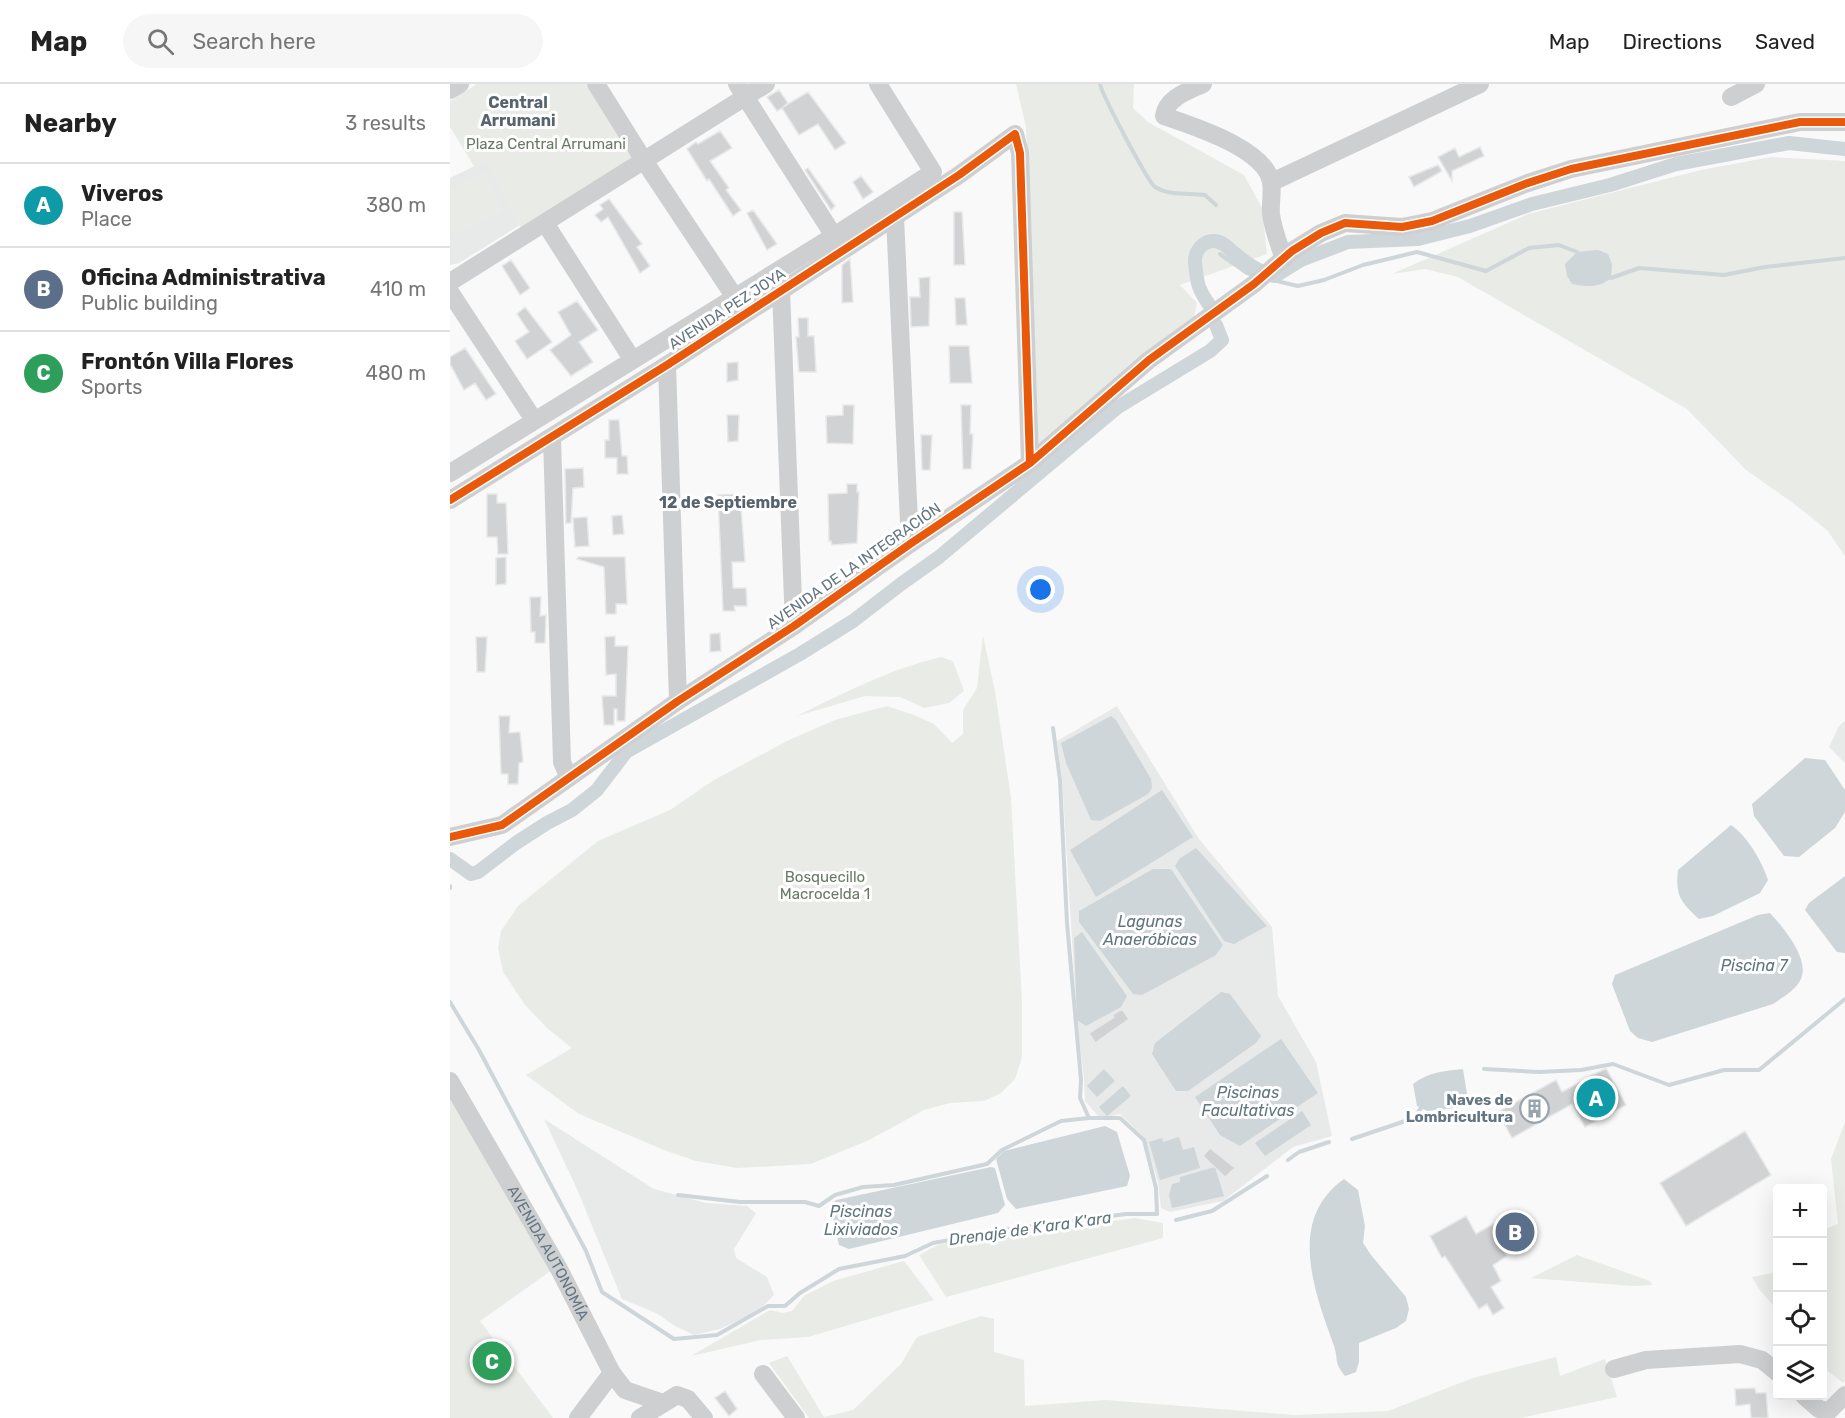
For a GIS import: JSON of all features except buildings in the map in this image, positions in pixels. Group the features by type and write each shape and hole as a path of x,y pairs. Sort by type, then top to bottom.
{"street":[{"path":"450,90 460,84"},
{"path":"596,84 734,296"},
{"path":"450,282 545,224 742,90 766,84"},
{"name":"AVENIDA PEZ JOYA","path":"450,473 834,236 933,172 878,84"},
{"path":"1203,84 1171,100 1165,107 1164,116 1206,131 1258,160 1272,182 1270,200 1279,262"},
{"path":"1272,182 1480,84"},
{"path":"1731,97 1756,84"},
{"path":"742,90 834,236"},
{"name":"AVENIDA DE LA INTEGRACIÓN","path":"450,837 502,825 678,700 794,626 1030,463 1149,360 1254,284 1292,251 1321,233 1345,223 1402,227 1432,221 1526,184 1571,170 1800,122 1845,122"},
{"name":"AVENIDA PEZ JOYA","path":"450,500 552,438 959,175 1015,134 1020,153 1030,463"},
{"path":"895,216 910,544"},
{"path":"545,224 632,359"},
{"path":"781,290 794,626"},
{"path":"450,292 534,420"},
{"path":"667,364 678,700"},
{"path":"552,438 562,762 569,778"},
{"name":"AVENIDA AUTONOMÍA","path":"450,1081 559,1269 612,1373 625,1390 663,1403"},
{"path":"1614,1369 1646,1360 1740,1354 1762,1360 1773,1369"},
{"path":"578,1418 612,1373"},
{"path":"763,1374 796,1418"},
{"path":"640,1418 677,1395 688,1399 704,1418"},
{"path":"1809,1400 1819,1409 1829,1411 1843,1404"}],"shaded area":[{"path":"487,160 520,225 459,263 450,265 450,178"},
{"path":"1117,706 1199,839 1272,927 1278,996 1316,1062 1332,1136 1293,1147 1223,1201 1170,1212 1161,1208 1158,1182 1144,1137 1120,1114 1099,1117 1085,1101 1077,1021 1062,778 1057,741"},
{"path":"1845,721 1845,763 1829,747 1839,726"},
{"path":"544,1119 654,1189 706,1203 747,1206 756,1213 734,1249 736,1258 767,1277 774,1295 757,1312 720,1329 694,1335 656,1313 622,1299 577,1189"}],"green space":[{"name":"Plaza Central Arrumani","path":"477,84 586,84 633,160 522,230 487,161 474,166 450,127 450,101"},
{"path":"1016,84 1134,84 1133,108 1148,122 1244,175 1262,208 1267,254 1180,285 1197,303 1194,317 1036,450 1026,127"},
{"path":"1771,157 1845,161 1845,556 1827,530 1746,470 1687,409 1458,277 1425,269 1392,274 1528,214 1701,170"},
{"path":"484,172 502,211 453,235 450,229 450,189"},
{"name":"Bosquecillo Macrocelda 1","path":"983,636 995,691 1011,798 1022,1002 1022,1057 1015,1079 1001,1093 984,1101 950,1103 924,1110 869,1140 811,1164 737,1168 696,1161 579,1114 526,1075 572,1048 548,1029 525,1005 503,972 498,948 501,931 518,906 598,841 670,810 714,780 789,740 835,720 887,706 934,724 952,743 963,734 963,710 977,688"},
{"path":"941,657 953,661 964,691 949,703 924,708 900,697 865,696 797,716 885,675"},
{"path":"450,1097 552,1270 480,1321 553,1418 450,1418"},
{"path":"1845,1122 1845,1380 1843,1383 1827,1370 1827,1228 1838,1224 1831,1159"},
{"path":"1135,1218 1163,1223 1163,1238 946,1297 919,1255 940,1244"},
{"path":"1577,1255 1650,1281 1652,1285 1632,1286 1531,1278"},
{"path":"904,1261 934,1300 808,1337 761,1340 691,1356 770,1310 783,1313 792,1311 804,1296 833,1281"},
{"path":"1773,1273 1773,1305 1759,1289 1752,1277"},
{"path":"981,1316 994,1319 994,1352 1024,1360 1025,1406 1106,1400 1294,1415 1388,1411 1473,1378 1556,1357 1560,1376 1605,1359 1617,1397 1521,1418 809,1418 769,1363 787,1356 824,1417 853,1410 901,1364 917,1337"}],"water":[{"path":"1598,250 1608,254 1612,264 1611,278 1602,284 1593,286 1572,284 1567,276 1565,264 1577,252"},
{"path":"1111,716 1116,720 1151,779 1152,788 1148,794 1100,821 1091,820 1066,763 1061,743"},
{"path":"1805,758 1825,760 1845,790 1845,812 1835,828 1799,857 1784,856 1754,816 1752,804"},
{"name":"Lagunas Anaeróbicas","path":"1162,790 1193,837 1096,897 1070,850"},
{"path":"1731,825 1753,850 1768,880 1760,893 1713,916 1699,919 1681,898 1677,886 1678,870"},
{"name":"Lagunas Anaeróbicas","path":"1196,848 1267,926 1234,944 1224,941 1175,866 1179,859"},
{"name":"Lagunas Anaeróbicas","path":"1153,869 1171,869 1223,945 1216,955 1142,995 1133,994 1079,922 1079,911"},
{"path":"1845,876 1845,953 1837,952 1805,910 1809,903"},
{"name":"Piscina 7","path":"1770,913 1794,944 1802,962 1801,979 1793,990 1773,1004 1652,1042 1638,1038 1630,1031 1612,984 1615,975 1758,915"},
{"name":"Lagunas Anaeróbicas","path":"1082,932 1127,996 1121,1007 1086,1026 1077,1020 1074,938"},
{"path":"1221,992 1230,994 1261,1036 1256,1043 1188,1091 1176,1091 1152,1054 1155,1043"},
{"name":"Piscinas Facultativas","path":"1281,1039 1318,1093 1240,1146 1220,1135 1195,1097"},
{"path":"1104,1069 1115,1081 1097,1097 1087,1086"},
{"path":"1463,1069 1468,1100 1464,1107 1427,1111 1417,1106 1413,1084 1443,1071"},
{"path":"1123,1086 1131,1096 1107,1116 1099,1107"},
{"name":"Piscinas Facultativas","path":"1302,1111 1311,1125 1265,1156 1255,1143"},
{"path":"1105,1126 1117,1132 1130,1176 1127,1186 1016,1209 1007,1199 996,1159 1004,1151"},
{"path":"1179,1137 1183,1150 1194,1147 1200,1168 1160,1180 1149,1142 1162,1138 1163,1142"},
{"path":"1215,1167 1224,1196 1172,1208 1169,1195 1172,1184 1180,1182 1180,1177"},
{"name":"Piscinas Lixiviados","path":"995,1168 1005,1205 998,1213 849,1249 839,1245 830,1206 836,1200"},
{"path":"1344,1179 1358,1190 1365,1226 1363,1243 1406,1297 1409,1309 1406,1321 1396,1328 1359,1343 1359,1362 1356,1372 1345,1376 1338,1364 1319,1303 1310,1258 1310,1236 1315,1215 1326,1196"}],"waterway":[{"path":"1100,84 1126,138 1155,187 1173,193 1205,195 1216,205"},
{"path":"1210,306 1199,286 1195,262 1197,252 1203,244 1208,242 1223,244 1253,267 1275,276 1301,260 1348,242 1418,239 1470,226 1532,204 1610,185 1676,164 1789,143 1845,149"},
{"path":"1268,279 1298,286 1324,280 1363,265 1417,252 1486,271 1529,248 1559,245 1579,255"},
{"path":"1220,254 1255,276"},
{"path":"1607,276 1611,278 1639,268 1724,275 1765,267 1845,258"},
{"path":"450,859 471,874 478,872 516,843 572,810 597,790 626,752 800,654 853,621 939,557 1118,407 1210,351 1222,340 1216,325"},
{"name":"Drenaje de K'ara K'ara","path":"450,1002 479,1050 586,1251 602,1292 674,1339 717,1335 768,1306 785,1306 800,1293 839,1269 905,1256 933,1243 1010,1229 1126,1214 1157,1214 1156,1188 1144,1140 1120,1118 1089,1118 1080,1098 1081,1080 1067,923 1060,780 1053,728"},
{"name":"Drenaje de K'ara K'ara","path":"1484,1069 1539,1072 1581,1070 1613,1064 1669,1085 1724,1070 1759,1070 1845,999"},
{"name":"Drenaje de K'ara K'ara","path":"1352,1139 1414,1118 1421,1108"},
{"path":"678,1195 740,1202 805,1202 819,1206 835,1195 863,1187 894,1185 987,1164 1002,1150 1061,1121 1089,1118"},
{"name":"Drenaje de K'ara K'ara","path":"1288,1160 1299,1152 1329,1142"},
{"name":"Drenaje de K'ara K'ara","path":"1176,1220 1212,1211 1267,1176"}],"cycle path":[{"path":"450,837 502,825 678,701 794,626 1030,463 1149,360 1254,284 1292,251 1321,233 1345,223 1402,227 1432,221 1525,184 1571,169 1800,122 1845,122"},
{"path":"450,500 667,365 959,175 1015,134 1020,153 1030,463"}],"place":[{"name":"Viveros","path":"1596,1098"},
{"name":"Naves de Lombricultura","path":"1534,1109"},
{"name":"Oficina Administrativa","path":"1515,1232"},
{"name":"Frontón Villa Flores","path":"492,1361"}],"district":[{"name":"Central Arrumani","path":"518,111"},
{"name":"12 de Septiembre","path":"728,502"}]}
